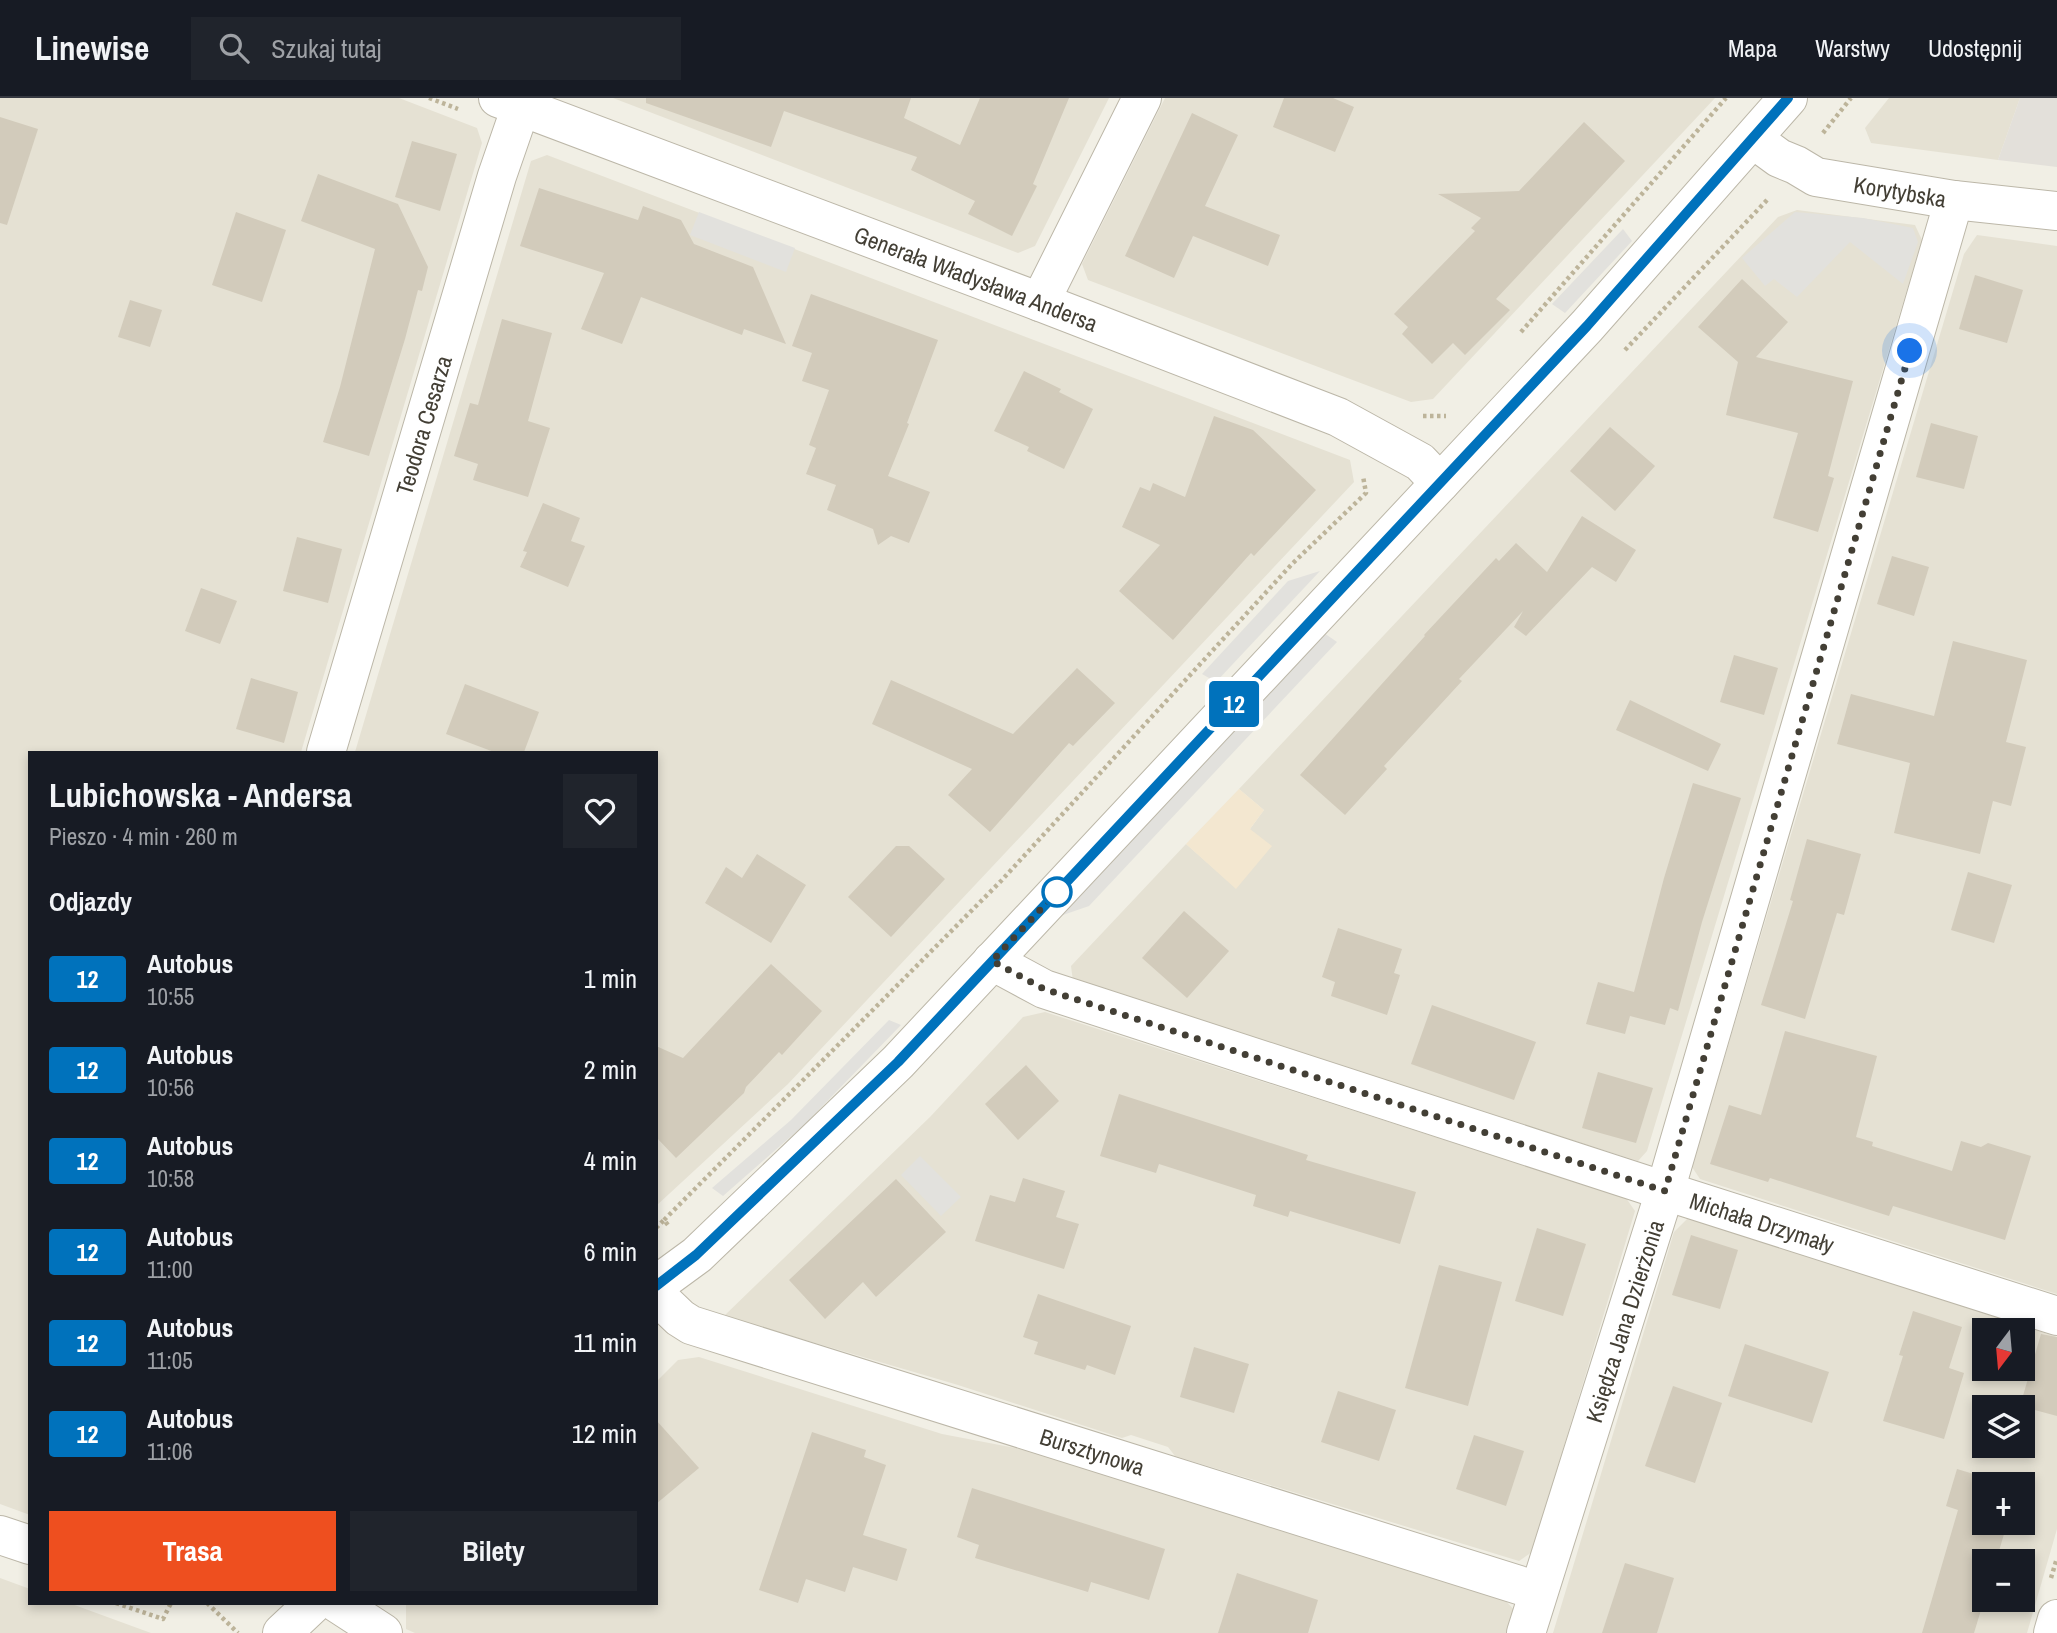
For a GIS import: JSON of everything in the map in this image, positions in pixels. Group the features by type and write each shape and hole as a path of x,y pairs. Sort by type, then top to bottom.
{"street":[{"path":"1040,302 1142,98"},
{"path":"658,1284 696,1255 898,1062 1587,326 1788,98"},
{"name":"Generała Władysława Andersa","path":"514,101 1338,417 1420,462 1440,483"},
{"name":"Teodora Cesarza","path":"326,751 497,176 514,101"},
{"name":"Korytybska","path":"1753,139 1779,158 1816,177 1954,200 2057,211"},
{"name":"Księdza Jana Dzierżonia","path":"1526,1633 1665,1191 1954,200"},
{"name":"Michała Drzymały","path":"992,961 1044,989 2057,1316"},
{"name":"Bursztynowa","path":"658,1297 691,1325 1538,1591"},
{"path":"0,1535 28,1544"},
{"path":"282,1633 312,1605"},
{"path":"340,1605 383,1633"},
{"path":"2053,1633 2057,1619"}],"path":[{"path":"1514,340 1726,98"},
{"path":"1420,416 1449,416"},
{"path":"664,1220 1001,881 1292,564 1366,493 1362,472"},
{"path":"122,1605 163,1619 170,1605"},
{"path":"209,1605 238,1633"}],"shaded area":[{"path":"0,98 399,98 477,128 482,143 301,751 28,751 28,1514 0,1504"},
{"path":"613,98 1109,98 1035,246 1018,253"},
{"path":"1165,98 1715,98 1433,399 1411,402 1088,280 1082,264"},
{"path":"1889,98 2020,98 1998,160 1871,143 1865,128"},
{"path":"2020,98 2057,98 2057,167 1998,160"},
{"path":"547,155 1350,460 1354,482 788,1084 658,1204 658,751 355,751 531,161"},
{"path":"1797,210 1915,225 1922,240 1647,1151 1638,1161 1073,981 1071,966 1186,844 1236,888 1250,829 1264,810 1239,789 1778,217"},
{"path":"699,212 795,248 786,272 690,235"},
{"path":"1795,212 1863,218 1913,228 1918,242 1903,284 1850,242 1797,297 1774,279 1765,286 1742,258"},
{"path":"1623,229 1632,241 1565,313 1552,304"},
{"path":"1977,235 2057,246 2057,1294 1700,1179 1692,1167 1964,254"},
{"path":"1320,571 1216,682 1202,674 1288,581"},
{"path":"1324,633 1337,642 1089,906 1060,916"},
{"path":"1239,789 1264,810 1250,829 1272,846 1236,889 1186,844"},
{"path":"1045,1012 1626,1198 1635,1211 1532,1552 1519,1561 1175,1456 1168,1447 1131,1435 1122,1438 958,1385 724,1316 930,1117 1023,1017"},
{"path":"889,1020 901,1025 804,1125 723,1196 712,1188 791,1120"},
{"path":"920,1156 961,1197 941,1216 901,1175"},
{"path":"1689,1217 1999,1318 1972,1318 1972,1381 2035,1381 2035,1330 2057,1337 2057,1529 2035,1605 2035,1549 1972,1549 1972,1612 2033,1612 2027,1633 1553,1633 1674,1232"},
{"path":"699,1357 942,1434 1093,1463 1505,1600 1516,1612 1510,1633 415,1633 406,1629 406,1605 658,1605 658,1380 678,1360"},
{"path":"0,1578 28,1588 28,1605 74,1605 151,1633 0,1633"}],"building":[{"path":"646,98 911,98 904,118 960,145 980,98 1069,98 1033,184 1037,186 1012,236 968,214 975,201 911,170 917,157 784,111 771,147 646,103"},
{"path":"1284,98 1333,98 1354,107 1335,152 1273,127"},
{"path":"1192,113 1238,135 1205,206 1280,235 1268,266 1193,236 1174,278 1125,256"},
{"path":"0,117 38,129 7,225 0,223"},
{"path":"1584,122 1625,161 1496,299 1510,310 1465,355 1453,343 1432,364 1402,334 1408,327 1394,314 1475,231 1471,228 1481,218 1438,194 1519,191"},
{"path":"412,141 457,154 440,211 395,197"},
{"path":"318,174 398,204 428,267 422,291 418,290 369,456 323,442 340,387 375,249 301,221"},
{"path":"539,188 638,220 643,206 681,220 694,244 753,267 786,344 744,329 742,335 641,297 622,344 581,329 604,273 520,246"},
{"path":"236,212 286,230 262,302 212,285"},
{"path":"1975,275 2023,290 2007,343 1959,329"},
{"path":"1742,279 1788,322 1756,357 1853,381 1828,476 1834,478 1818,532 1773,518 1798,433 1726,415 1738,362 1698,327"},
{"path":"811,294 938,340 888,476 930,492 909,543 891,536 878,545 873,529 827,510 836,485 806,474 816,448 809,445 829,390 802,381 812,353 792,346"},
{"path":"130,300 162,310 150,347 118,337"},
{"path":"502,319 552,333 528,421 550,428 528,497 473,480 478,464 454,456 470,403 478,405"},
{"path":"1024,371 1093,409 1064,469 1027,451 1029,447 994,431"},
{"path":"1214,416 1253,430 1316,490 1254,556 1251,553 1173,640 1119,591 1160,545 1122,527 1140,487 1150,491 1153,483 1185,497"},
{"path":"1931,423 1978,436 1964,489 1916,477"},
{"path":"1610,427 1655,466 1615,511 1570,471"},
{"path":"543,503 580,518 571,541 585,546 568,587 520,567 527,552 523,551"},
{"path":"1582,516 1636,550 1616,582 1592,567 1526,636 1514,627 1523,611 1459,679 1462,681 1384,766 1387,769 1345,815 1300,775 1496,558 1499,561 1516,543 1547,572"},
{"path":"297,537 342,549 328,603 283,591"},
{"path":"1892,556 1929,567 1914,616 1877,604"},
{"path":"201,588 237,601 220,644 185,631"},
{"path":"1953,641 2027,660 2006,742 2026,747 2011,806 1993,801 1980,854 1894,833 1910,763 1837,744 1851,694 1934,716"},
{"path":"1734,655 1778,668 1764,715 1720,702"},
{"path":"1077,668 1115,703 1073,746 1069,743 990,832 948,795 972,769 872,724 891,680 1013,734"},
{"path":"251,678 298,692 284,743 236,729"},
{"path":"465,684 539,712 524,751 491,751 446,734"},
{"path":"1630,700 1721,744 1708,771 1616,730"},
{"path":"1693,783 1741,798 1702,922 1678,1011 1670,1008 1665,1025 1630,1016 1625,1034 1586,1024 1598,982 1634,992"},
{"path":"1807,839 1861,854 1844,915 1837,913 1805,1019 1761,1005 1793,901 1790,900"},
{"path":"896,846 909,846 945,879 891,937 848,897"},
{"path":"757,854 806,885 771,943 705,903 726,867 742,878"},
{"path":"1968,872 2012,885 1994,943 1951,930"},
{"path":"1184,911 1229,951 1187,998 1142,958"},
{"path":"1338,928 1402,949 1394,973 1400,975 1387,1015 1331,996 1335,982 1322,977"},
{"path":"771,964 822,1011 782,1055 779,1052 746,1087 744,1093 676,1158 658,1139 658,1047 683,1058"},
{"path":"1432,1005 1536,1042 1514,1100 1411,1064"},
{"path":"1785,1031 1877,1056 1856,1137 1873,1142 1872,1146 1952,1171 1961,1141 1981,1147 1988,1143 2031,1156 2005,1240 1893,1206 1889,1216 1770,1178 1768,1182 1710,1164 1729,1105 1761,1115"},
{"path":"1026,1065 1059,1101 1018,1140 985,1104"},
{"path":"1598,1072 1653,1088 1636,1143 1582,1128"},
{"path":"1119,1094 1308,1155 1306,1160 1416,1192 1400,1244 1290,1211 1288,1217 1253,1206 1256,1195 1159,1164 1156,1173 1100,1156"},
{"path":"1023,1178 1065,1191 1056,1217 1079,1224 1064,1269 975,1241 990,1195 1015,1202"},
{"path":"896,1179 946,1232 876,1297 863,1282 825,1319 789,1280"},
{"path":"1537,1228 1586,1244 1563,1316 1515,1301"},
{"path":"1691,1235 1738,1250 1720,1309 1672,1295"},
{"path":"1439,1265 1502,1282 1468,1406 1405,1388"},
{"path":"1038,1294 1131,1326 1115,1375 1087,1365 1085,1370 1034,1354 1038,1342 1023,1337"},
{"path":"1913,1311 1962,1327 1949,1368 1964,1373 1944,1439 1883,1421 1903,1356 1899,1355"},
{"path":"2041,1334 2057,1337 2057,1416 2035,1410 2035,1395 2023,1395 2027,1381 2035,1381 2035,1355"},
{"path":"1745,1344 1829,1372 1812,1423 1728,1396"},
{"path":"1194,1347 1249,1364 1234,1413 1180,1397"},
{"path":"1673,1386 1722,1403 1695,1483 1645,1466"},
{"path":"1338,1391 1396,1410 1379,1461 1321,1442"},
{"path":"658,1422 699,1468 658,1502"},
{"path":"812,1432 866,1450 864,1457 886,1465 863,1535 907,1549 897,1581 853,1567 845,1592 806,1579 798,1603 759,1590"},
{"path":"1474,1435 1524,1451 1506,1506 1456,1489"},
{"path":"1957,1469 1972,1474 1972,1535 2004,1535 2000,1549 1972,1549 1972,1612 1980,1612 1974,1633 1922,1633 1958,1510 1946,1506"},
{"path":"972,1488 1165,1549 1149,1600 1091,1582 1088,1592 975,1558 979,1545 957,1537"},
{"path":"1625,1563 1674,1578 1657,1633 1602,1633"},
{"path":"1237,1573 1318,1600 1308,1633 1218,1633"}],"bus line":[{"name":"12","path":"658,1284 696,1255 898,1062 1587,326 1788,98"}],"route":[{"path":"1057,892 992,961 1044,989 1665,1191 1910,351"}]}
